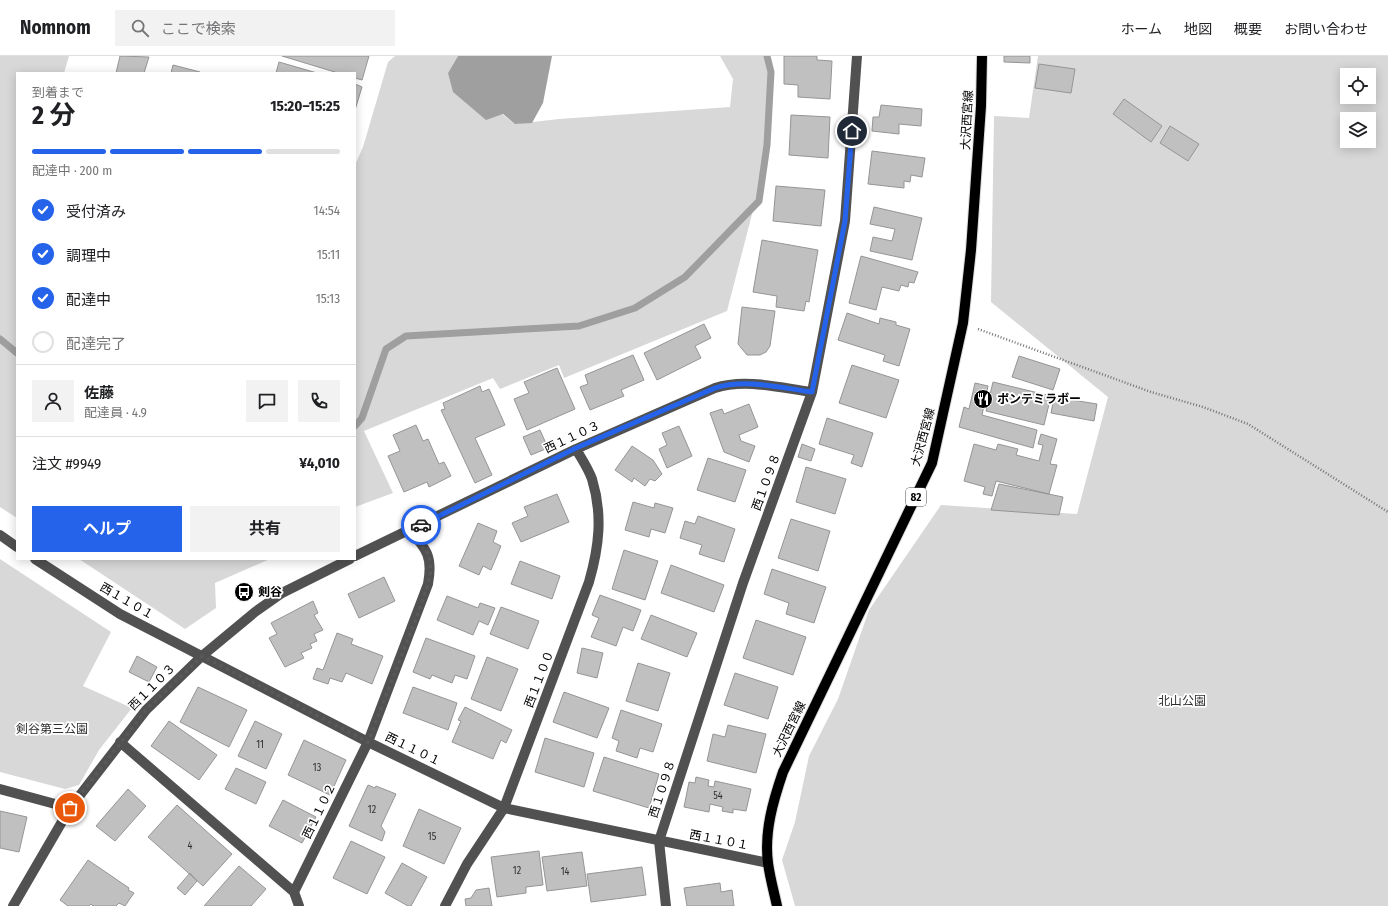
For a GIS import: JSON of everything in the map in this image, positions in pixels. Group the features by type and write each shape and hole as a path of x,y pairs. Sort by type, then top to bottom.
{"main road":[{"name":"大沢西宮線","path":"777,906 768,862 769,826 774,798 783,772 932,463 963,323 971,250 983,58"}],"street":[{"name":"西１０９８","path":"666,906 659,841 743,583 812,392 845,221 857,56"},
{"name":"西１１０３","path":"356,556 576,448 728,383 743,383 812,392"},
{"name":"西１１００","path":"445,906 467,864 504,808 589,582 596,556 600,527 591,478 576,448"},
{"name":"西１１０２","path":"294,892 368,742 428,584 431,571 429,555 410,530"},
{"path":"0,535 16,546"},
{"name":"西１１０１","path":"37,560 120,614 368,742 504,808 659,841 768,862"},
{"name":"西１１０３","path":"13,906 70,808 146,710 202,656 255,612 282,593 348,560"},
{"path":"120,742 294,892 299,906"},
{"path":"0,789 70,808"}],"path":[{"path":"963,323 1151,392 1204,407 1248,424 1388,512"}],"green space":[{"path":"0,56 69,56 64,72 16,72 16,517 0,507"},
{"path":"395,56 458,56 448,73 515,124 559,119 730,107 733,79 720,56 768,56 770,98 766,160 727,311 564,378 559,365 500,389 493,378 364,431 393,493 356,507 356,163 363,147 388,62"},
{"name":"北山公園","path":"1038,56 1388,56 1388,906 795,906 782,860 795,822 809,756 838,699 869,610 941,505 1077,514 1108,397 991,302 994,116 1029,118"},
{"name":"剣谷第三公園","path":"0,559 111,632 83,686 132,708 99,750 79,785 65,789 0,772"},
{"path":"81,560 268,560 215,583 216,608 185,629"}],"shaded area":[{"path":"458,56 552,56 543,103 532,123 515,124 503,114 486,120 453,92 448,73"}],"building":[{"path":"120,56 149,57 144,72 116,72"},
{"path":"282,56 369,56 362,80 356,78 356,72 335,72"},
{"path":"784,56 817,56 817,60 832,61 830,99 798,97 798,85 784,84"},
{"path":"1004,56 1030,56 1030,63 1004,62"},
{"path":"279,62 314,72 276,72"},
{"path":"1039,64 1075,69 1071,93 1035,88"},
{"path":"173,65 200,72 171,72"},
{"path":"356,84 362,87 356,107"},
{"path":"1124,99 1162,126 1151,142 1113,114"},
{"path":"881,105 922,109 921,126 899,124 899,134 872,131 873,117 879,117"},
{"path":"791,115 830,117 828,158 789,155"},
{"path":"1170,126 1199,144 1188,161 1160,143"},
{"path":"872,151 925,158 922,177 911,175 910,182 904,181 904,188 868,184"},
{"path":"776,186 825,190 821,226 773,221"},
{"path":"874,207 922,218 912,260 870,251 873,237 892,241 895,229 870,224"},
{"path":"762,240 818,250 809,302 806,301 804,311 776,307 777,296 753,292"},
{"path":"861,256 918,272 914,283 909,282 908,287 901,285 899,291 882,287 876,310 849,303"},
{"path":"742,307 775,311 770,346 766,352 760,355 747,355 738,344"},
{"path":"847,313 879,324 880,318 896,322 896,325 910,329 899,366 883,361 885,355 838,340"},
{"path":"704,324 711,338 695,346 701,358 657,380 644,353"},
{"path":"633,355 644,380 621,390 624,396 590,410 580,387 588,384 585,375"},
{"path":"1019,356 1060,369 1053,390 1012,377"},
{"path":"852,365 899,380 886,418 839,403"},
{"path":"557,368 575,409 527,430 514,399 529,393 524,382"},
{"path":"993,382 1051,396 1044,425 986,411"},
{"path":"975,383 988,386 982,415 1037,430 1033,448 959,427 964,407 969,409"},
{"path":"480,386 482,392 489,389 505,425 475,438 492,475 475,483 441,410 445,409 443,403"},
{"path":"1054,397 1097,404 1094,421 1051,413"},
{"path":"749,404 758,427 739,435 741,441 755,446 749,462 724,452 710,413 722,409 724,414"},
{"path":"827,418 873,433 862,467 851,463 854,455 819,444"},
{"path":"416,425 423,441 428,439 439,464 444,462 451,476 429,487 427,482 404,492 388,456 400,451 393,435"},
{"path":"679,426 692,456 667,468 659,449 667,445 662,433"},
{"path":"540,430 548,448 531,455 523,437"},
{"path":"1041,434 1057,439 1050,464 1057,465 1049,494 996,481 992,496 983,494 985,487 964,481 974,444 996,450 998,444 1018,449 1016,455 1039,461 1043,445 1038,444"},
{"path":"802,444 815,449 811,461 798,457"},
{"path":"632,446 653,460 662,474 655,481 650,479 645,486 634,478 632,482 615,470"},
{"path":"708,458 746,470 735,502 697,490"},
{"path":"806,467 846,479 835,514 796,502"},
{"path":"999,484 1063,497 1059,515 991,510"},
{"path":"557,494 569,522 521,542 512,523 528,516 524,507"},
{"path":"633,502 654,508 655,503 673,508 665,533 651,529 649,537 625,530"},
{"path":"698,516 735,529 724,562 699,554 702,545 680,538 685,521 695,524"},
{"path":"791,519 830,531 818,571 778,558"},
{"path":"478,523 497,531 493,542 501,546 491,570 483,566 479,575 459,566"},
{"path":"624,550 658,561 645,600 612,589"},
{"path":"520,561 560,576 552,599 511,584"},
{"path":"671,565 724,585 714,612 661,593"},
{"path":"772,569 826,587 814,623 786,614 789,603 764,594"},
{"path":"384,577 395,601 359,618 348,594"},
{"path":"600,595 641,610 633,631 623,627 616,646 591,637 599,618 592,615"},
{"path":"447,596 478,608 480,603 495,608 488,625 479,621 473,635 437,620"},
{"path":"313,601 318,613 314,615 323,630 314,634 317,641 310,644 312,648 301,653 304,658 285,667 269,638 277,634 271,623"},
{"path":"501,607 539,621 528,649 490,634"},
{"path":"651,615 697,633 687,657 641,639"},
{"path":"756,620 806,637 793,675 743,658"},
{"path":"337,633 353,639 351,644 383,656 372,684 346,673 342,682 330,678 328,684 313,679 317,668 323,670"},
{"path":"426,638 475,656 467,679 455,675 452,683 432,675 430,679 413,672"},
{"path":"582,648 603,653 597,678 577,673"},
{"path":"137,656 157,667 149,682 129,672"},
{"path":"487,657 518,669 501,711 471,699"},
{"path":"638,663 670,673 658,711 626,701"},
{"path":"735,673 778,687 768,719 724,705"},
{"path":"198,687 247,710 229,747 180,722"},
{"path":"413,687 457,703 448,730 403,713"},
{"path":"564,692 609,708 597,738 553,722"},
{"path":"465,707 512,730 506,743 501,740 493,759 452,742 461,721 458,720"},
{"path":"621,710 662,724 653,752 640,748 637,758 616,751 619,741 612,738"},
{"path":"169,721 217,755 199,780 151,746"},
{"path":"255,721 282,734 266,769 238,756"},
{"path":"728,725 766,734 756,773 707,761 713,734 725,737"},
{"path":"545,738 594,753 584,787 535,772"},
{"path":"304,740 346,760 330,795 288,775"},
{"path":"604,757 659,774 649,808 593,791"},
{"path":"236,768 266,782 256,804 225,789"},
{"path":"696,777 709,780 708,786 714,787 715,781 751,789 746,811 733,809 733,813 722,811 723,807 710,804 709,812 684,807 689,782 695,783"},
{"path":"368,785 375,788 376,786 396,794 381,826 385,832 382,841 349,826"},
{"path":"128,789 146,806 115,841 96,826"},
{"path":"283,800 316,817 302,843 269,826"},
{"path":"177,805 232,854 203,886 148,837"},
{"path":"419,809 461,828 444,864 403,846"},
{"path":"0,811 27,817 19,852 0,848"},
{"path":"351,841 385,857 367,894 333,878"},
{"path":"539,851 543,885 526,887 526,893 497,897 491,857"},
{"path":"582,852 587,886 547,891 542,857"},
{"path":"88,860 134,893 125,906 119,903 116,906 93,906 91,904 89,906 68,906 60,900"},
{"path":"402,863 427,877 411,906 408,906 385,893"},
{"path":"239,866 266,889 251,906 204,906"},
{"path":"642,867 646,895 591,902 587,874"},
{"path":"190,873 197,881 185,895 177,888"},
{"path":"720,883 721,892 732,890 734,906 687,906 684,888"},
{"path":"489,888 492,906 466,906 465,899 471,898 476,890"}],"waterway":[{"path":"356,425 362,418 386,349 406,336 579,326 635,308 685,277 759,201 767,145 771,72 767,56"},
{"path":"0,339 16,352"}],"way so far":[{"path":"70,808 146,710 202,656 368,742 428,584 431,571 429,555 424,546 410,530 421,525"}],"place":[{"name":"ポンテミラボー","path":"983,399"},
{"name":"剣谷","path":"244,592"}],"route":[{"path":"421,525 576,448 728,383 743,383 812,392 845,221 852,131"}]}
